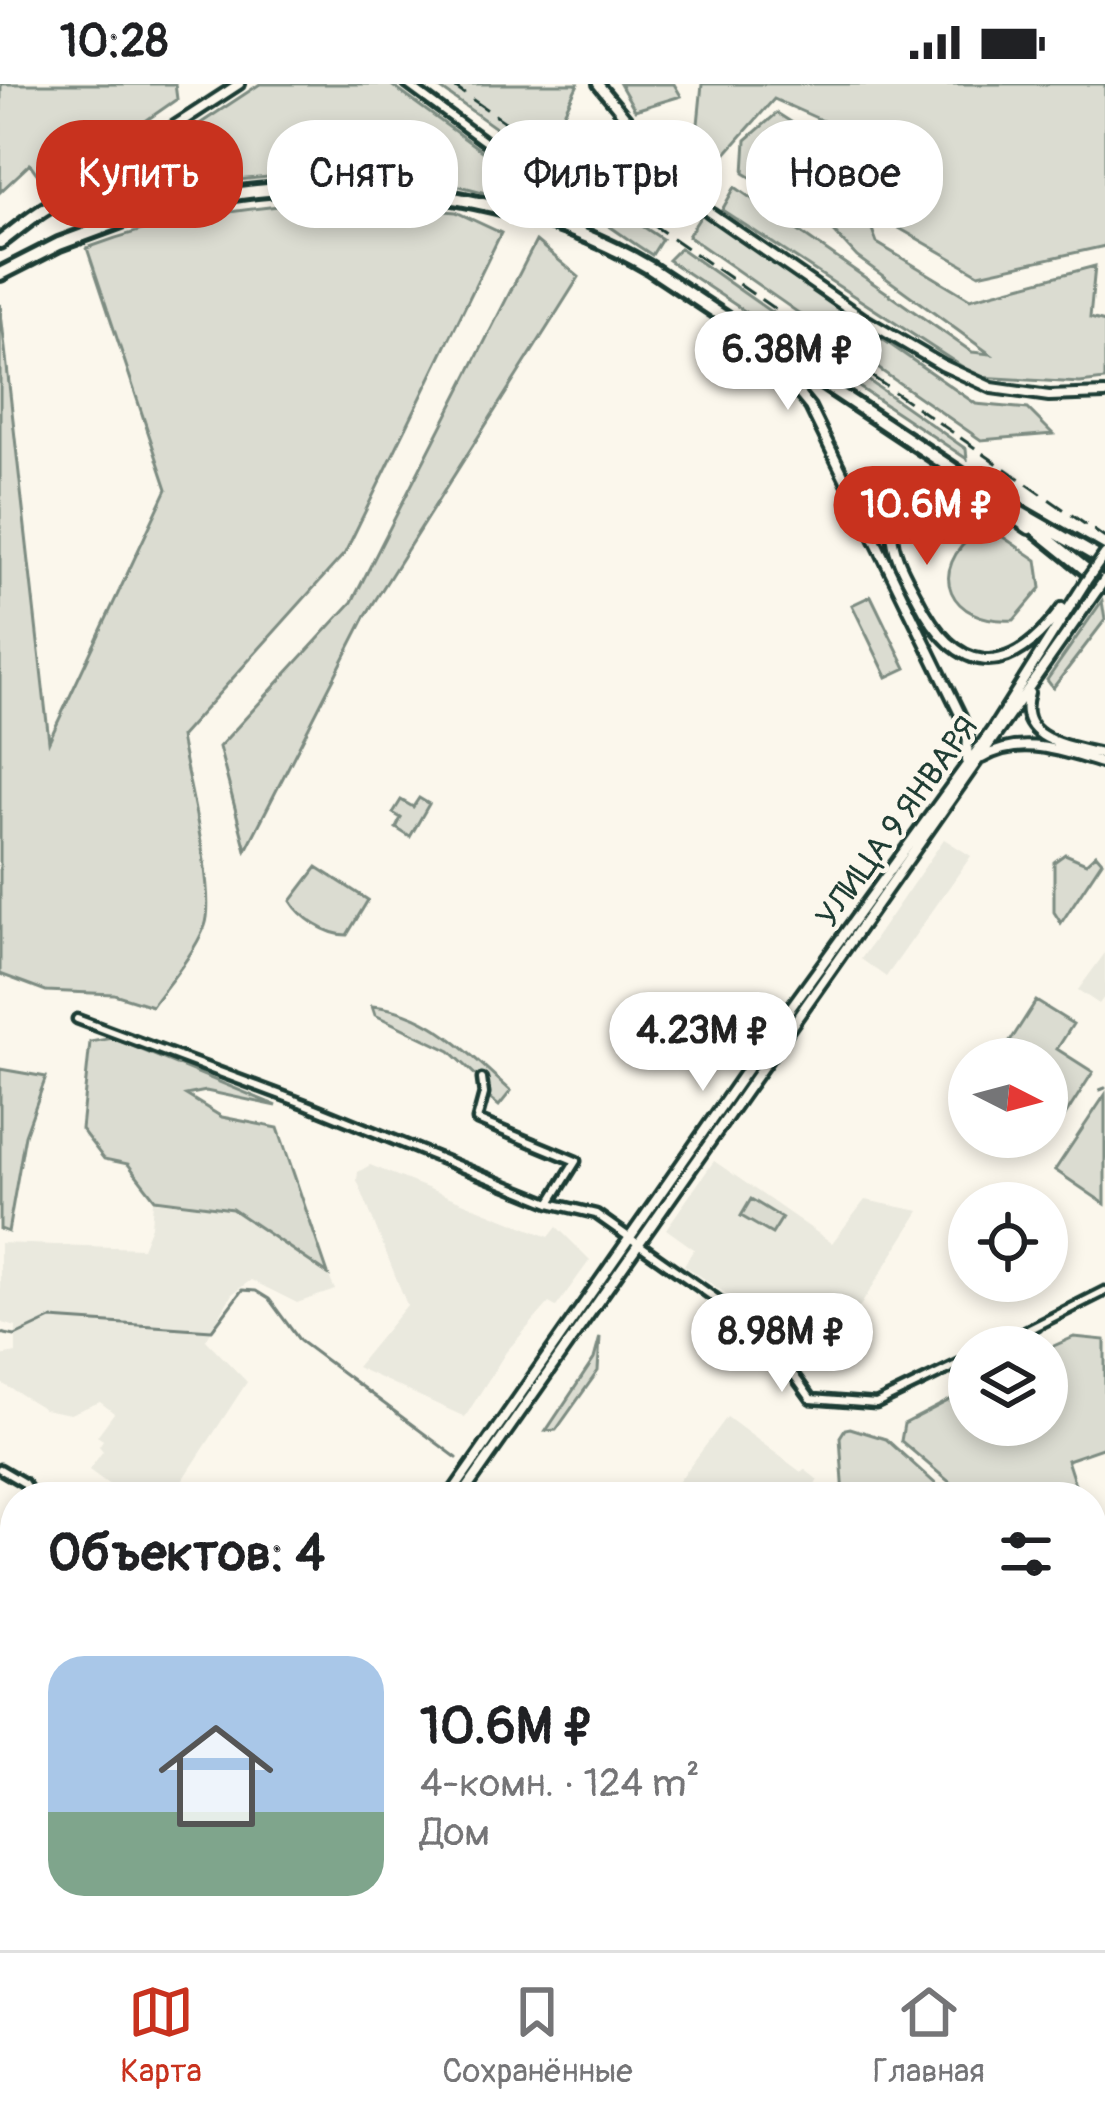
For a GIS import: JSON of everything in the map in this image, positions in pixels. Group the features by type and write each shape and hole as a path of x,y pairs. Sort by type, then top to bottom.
{"highway":[{"path":"243,193 306,188 383,191 466,202 584,235 650,268 1007,505 1105,557"},
{"path":"0,242 36,217"},
{"path":"0,274 101,228"},
{"path":"1007,505 1103,584"}],"main road":[{"path":"185,120 239,84"},
{"path":"598,84 670,173 709,212 864,319 992,388 1049,396 1105,394"},
{"path":"89,232 93,228"},
{"path":"754,338 810,407 959,712 968,735 970,764"},
{"path":"1056,548 959,485 917,485 894,511 892,538 910,584 941,640 965,655 990,660 1018,652 1039,638 1079,590"},
{"name":"УЛИЦА 9 ЯНВАРЯ","path":"471,1482 586,1309 970,764 1079,590 1105,557"},
{"name":"УЛИЦА 9 ЯНВАРЯ","path":"970,764 999,734 1103,584"},
{"path":"1034,680 1024,710 1028,723 1039,734 1105,759"},
{"name":"УЛИЦА 9 ЯНВАРЯ","path":"970,764 999,748 1033,745 1105,759"},
{"name":"УЛИЦА 9 ЯНВАРЯ","path":"460,1482 586,1309"}],"street":[{"path":"406,84 538,181 584,235"},
{"path":"76,1019 308,1105 550,1203 596,1214 763,1332 811,1399 875,1404 948,1369"},
{"path":"477,1120 484,1094 482,1079"},
{"path":"468,1113 576,1161 550,1203"},
{"path":"1036,1326 1105,1292"}],"shaded area":[{"path":"1,84 175,84 177,99 147,120 36,120 36,172 30,164 0,192"},
{"path":"260,84 390,84 439,120 267,120 267,177 243,179 243,120 206,120"},
{"path":"434,84 578,84 560,120 485,120"},
{"path":"620,84 674,84 681,96 635,110"},
{"path":"702,84 1105,84 1105,246 979,274 899,228 943,228 943,120 821,120 774,99 755,120 746,120 746,131 722,158 722,120 698,120"},
{"path":"458,134 482,151 482,192 458,186"},
{"path":"735,187 746,195 746,226 722,210"},
{"path":"265,207 267,228 458,228 458,213 501,233 345,553 180,737 200,834 208,911 188,957 152,1006 114,994 46,991 0,974 0,304 49,741 167,489 87,248 152,228 243,228 243,210"},
{"path":"612,228 645,228 662,239 652,255"},
{"path":"693,228 722,228 976,404 1028,409 1053,434 981,440 688,236"},
{"path":"750,228 794,228 972,352 990,354 857,257 831,228 872,228 877,243 970,299 1095,266 1090,318 1105,322 1105,380 978,377"},
{"path":"536,241 579,277 366,615 246,850 219,747 352,602"},
{"path":"680,248 966,449 967,459 668,260"},
{"path":"979,531 997,533 1037,560 1041,588 1014,620 974,614 952,592 952,562"},
{"path":"871,596 906,668 887,677 852,605"},
{"path":"1102,601 1105,620 1053,688 1047,680"},
{"path":"419,798 429,804 410,837 396,828 401,818 393,813 401,800 413,807"},
{"path":"944,839 971,856 886,977 861,959"},
{"path":"1065,854 1086,863 1096,854 1102,861 1061,923 1054,912 1054,862"},
{"path":"317,867 368,900 347,935 315,924 291,901"},
{"path":"1105,953 1105,996 1099,1004 1078,990"},
{"path":"1036,1001 1073,1024 1064,1038 1012,1038"},
{"path":"372,1006 431,1025 511,1091 499,1106 484,1094 484,1083 450,1051 375,1015"},
{"path":"113,1038 277,1106 206,1091 186,1095 222,1117 278,1128 328,1274 232,1209 155,1199 128,1164 104,1159 81,1129 90,1042"},
{"path":"1068,1056 1093,1072 1068,1111"},
{"path":"0,1069 46,1077 25,1135 8,1232 0,1229"},
{"path":"1105,1095 1105,1204 1055,1170 1068,1158 1068,1150"},
{"path":"714,1161 832,1243 865,1200 920,1211 859,1308 773,1326 684,1265 694,1249 666,1229"},
{"path":"370,1165 549,1237 557,1227 590,1260 556,1307 549,1303 506,1352 465,1417 356,1367 407,1305 357,1180 358,1172"},
{"path":"751,1199 782,1218 772,1234 741,1216"},
{"path":"153,1201 232,1209 328,1274 335,1290 297,1303 251,1280 232,1294 206,1340 247,1382 182,1482 105,1482 89,1470 103,1451 99,1446 103,1440 97,1436 114,1413 100,1402 70,1414 44,1409 0,1382 0,1356 16,1353 16,1327 0,1322 0,1243 142,1248 151,1226"},
{"path":"600,1337 598,1371 556,1430 546,1431 594,1359"},
{"path":"1068,1340 1105,1340 1105,1447 1067,1460 1074,1482 949,1482 901,1441 904,1424 948,1401 948,1446 1068,1446"},
{"path":"727,1417 818,1480 817,1482 678,1482"},
{"path":"845,1429 886,1439 933,1482 843,1482 840,1437"}],"waterway":[{"path":"1100,1090 1105,1088"},
{"path":"0,1333 15,1336 51,1319 212,1330 242,1290 256,1291 269,1299 300,1341 457,1458"}],"railway":[{"path":"450,84 1105,538"}]}
